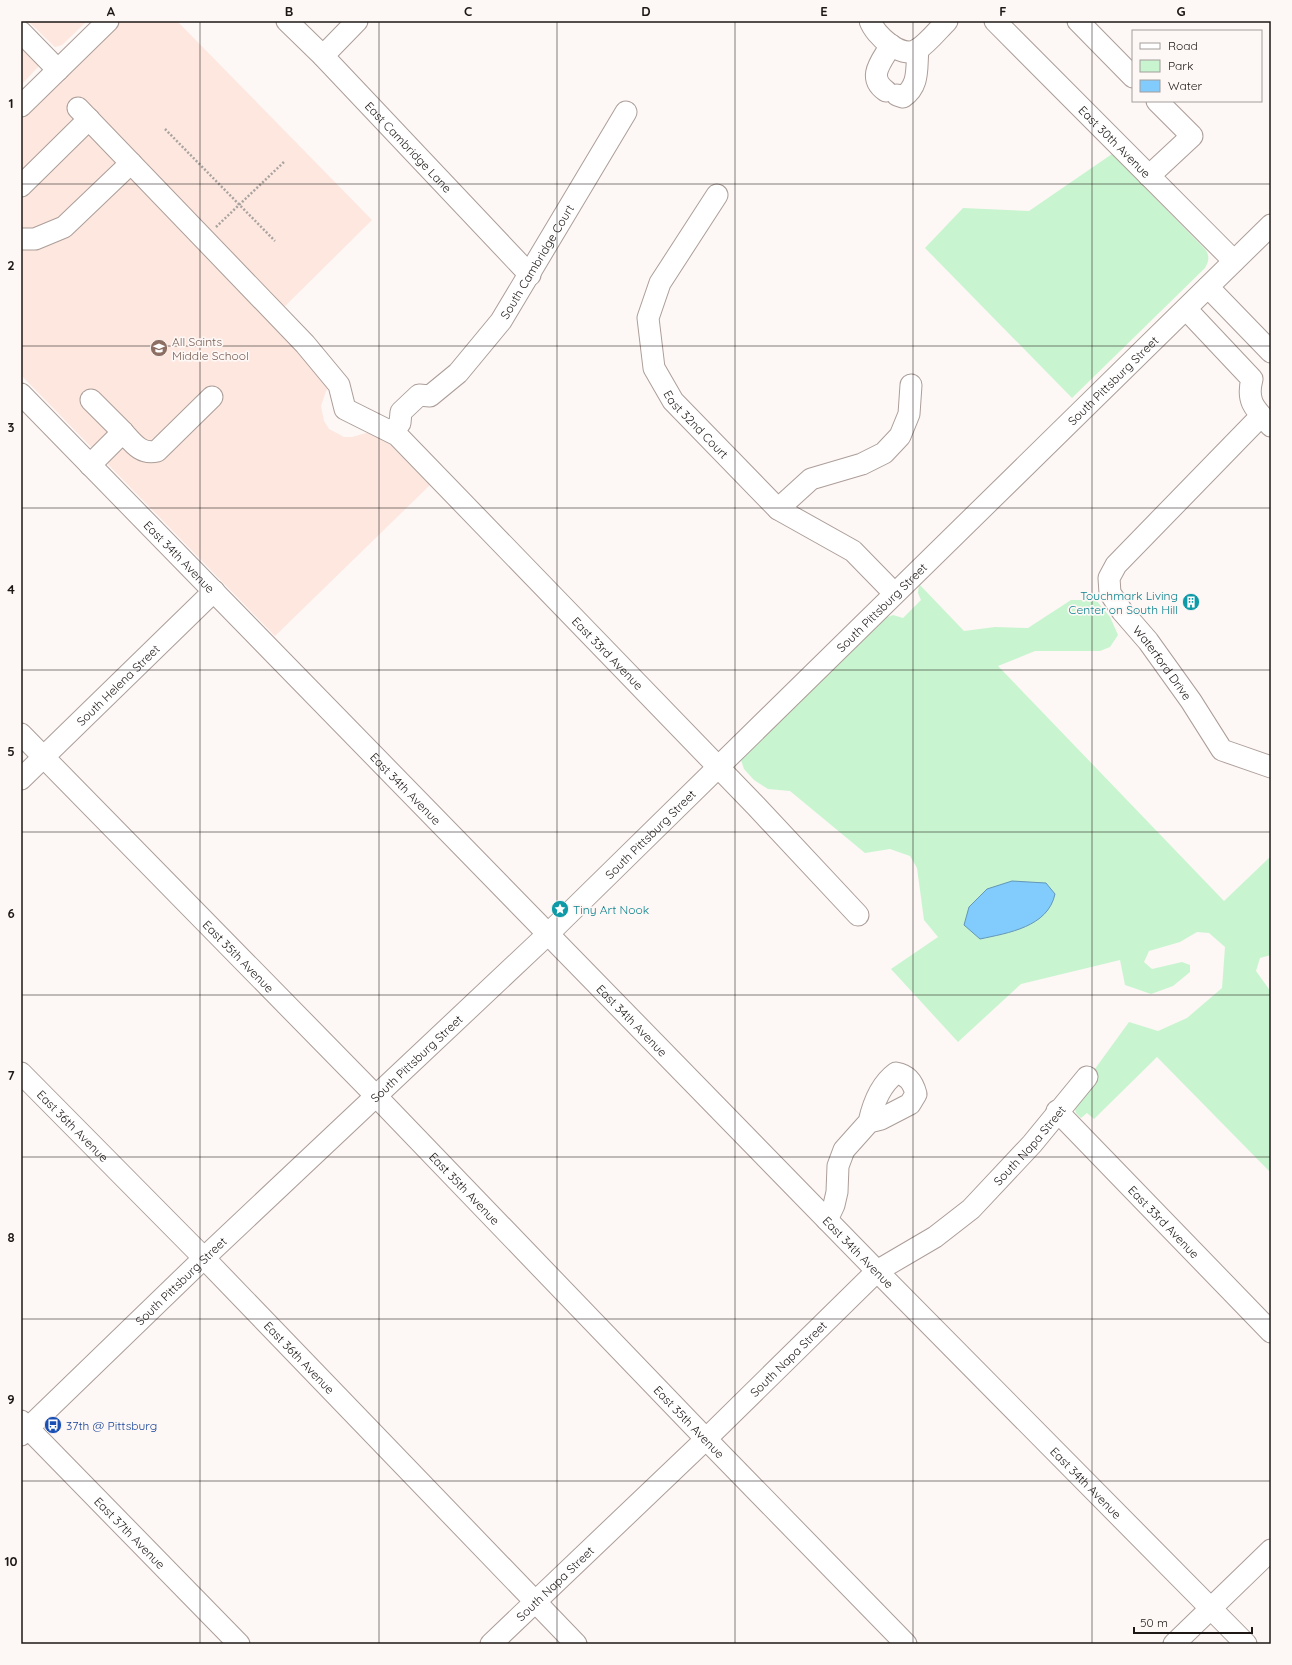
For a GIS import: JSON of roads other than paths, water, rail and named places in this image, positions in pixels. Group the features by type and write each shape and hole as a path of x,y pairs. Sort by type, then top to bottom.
{"street":[{"path":"21,106 108,21"},
{"name":"East Cambridge Lane","path":"287,21 530,275"},
{"path":"322,56 357,21"},
{"path":"870,21 876,32 891,45 906,51 918,49 947,21"},
{"name":"East 30th Avenue","path":"995,21 1234,261"},
{"path":"1078,21 1132,76"},
{"path":"21,32 58,70"},
{"path":"891,45 876,71 876,78 881,88 903,97 912,91 916,78 918,49"},
{"path":"1149,176 1192,136 1158,102"},
{"name":"South Cambridge Court","path":"396,427 414,419 429,403 430,396 458,373 496,327 530,275 626,112"},
{"path":"21,186 83,114 131,163 64,227 35,239 21,239"},
{"name":"East 33rd Avenue","path":"131,163 306,344 339,385 344,409 396,427 397,435 718,766 858,914"},
{"name":"East 32nd Court","path":"717,195 660,283 648,318 654,368 673,401 778,510 853,551 894,594"},
{"name":"South Pittsburg Street","path":"23,1428 548,934 718,766 784,705 894,594 1271,225"},
{"path":"1208,287 1271,352"},
{"path":"1186,309 1252,379 1271,361"},
{"name":"Waterford Drive","path":"1252,379 1249,392 1254,408 1266,421 1116,565 1109,578 1110,593 1122,611 1148,641 1191,701 1222,750 1271,767"},
{"path":"778,510 811,479 862,464 884,453 900,436 909,414 911,385"},
{"name":"East 34th Avenue","path":"21,394 827,1220 1246,1644"},
{"path":"91,400 140,450 151,453 157,451 212,396"},
{"path":"90,465 123,432"},
{"name":"South Helena Street","path":"21,778 214,591"},
{"name":"East 35th Avenue","path":"21,734 376,1096 706,1439 906,1644"},
{"name":"East 36th Avenue","path":"21,1073 204,1258 576,1644"},
{"name":"South Napa Street","path":"491,1644 706,1439 877,1271 935,1237 972,1209 1032,1144 1057,1111 1086,1077"},
{"name":"East 33rd Avenue","path":"1057,1111 1271,1332"},
{"path":"827,1220 834,1205 837,1192 838,1166 844,1150 869,1122"},
{"name":"East 37th Avenue","path":"23,1428 240,1644"},
{"path":"1174,1644 1271,1550"}],"water":[{"path":"1012,881 1046,883 1055,894 1051,905 1036,921 1025,927 980,939 964,925 969,907 987,889"}],"place":[{"name":"All Saints Middle School","path":"159,348"},
{"name":"Touchmark Living Center on South Hill","path":"1191,602"},
{"name":"Tiny Art Nook","path":"560,909"},
{"name":"37th @ Pittsburg","path":"53,1425"}]}
